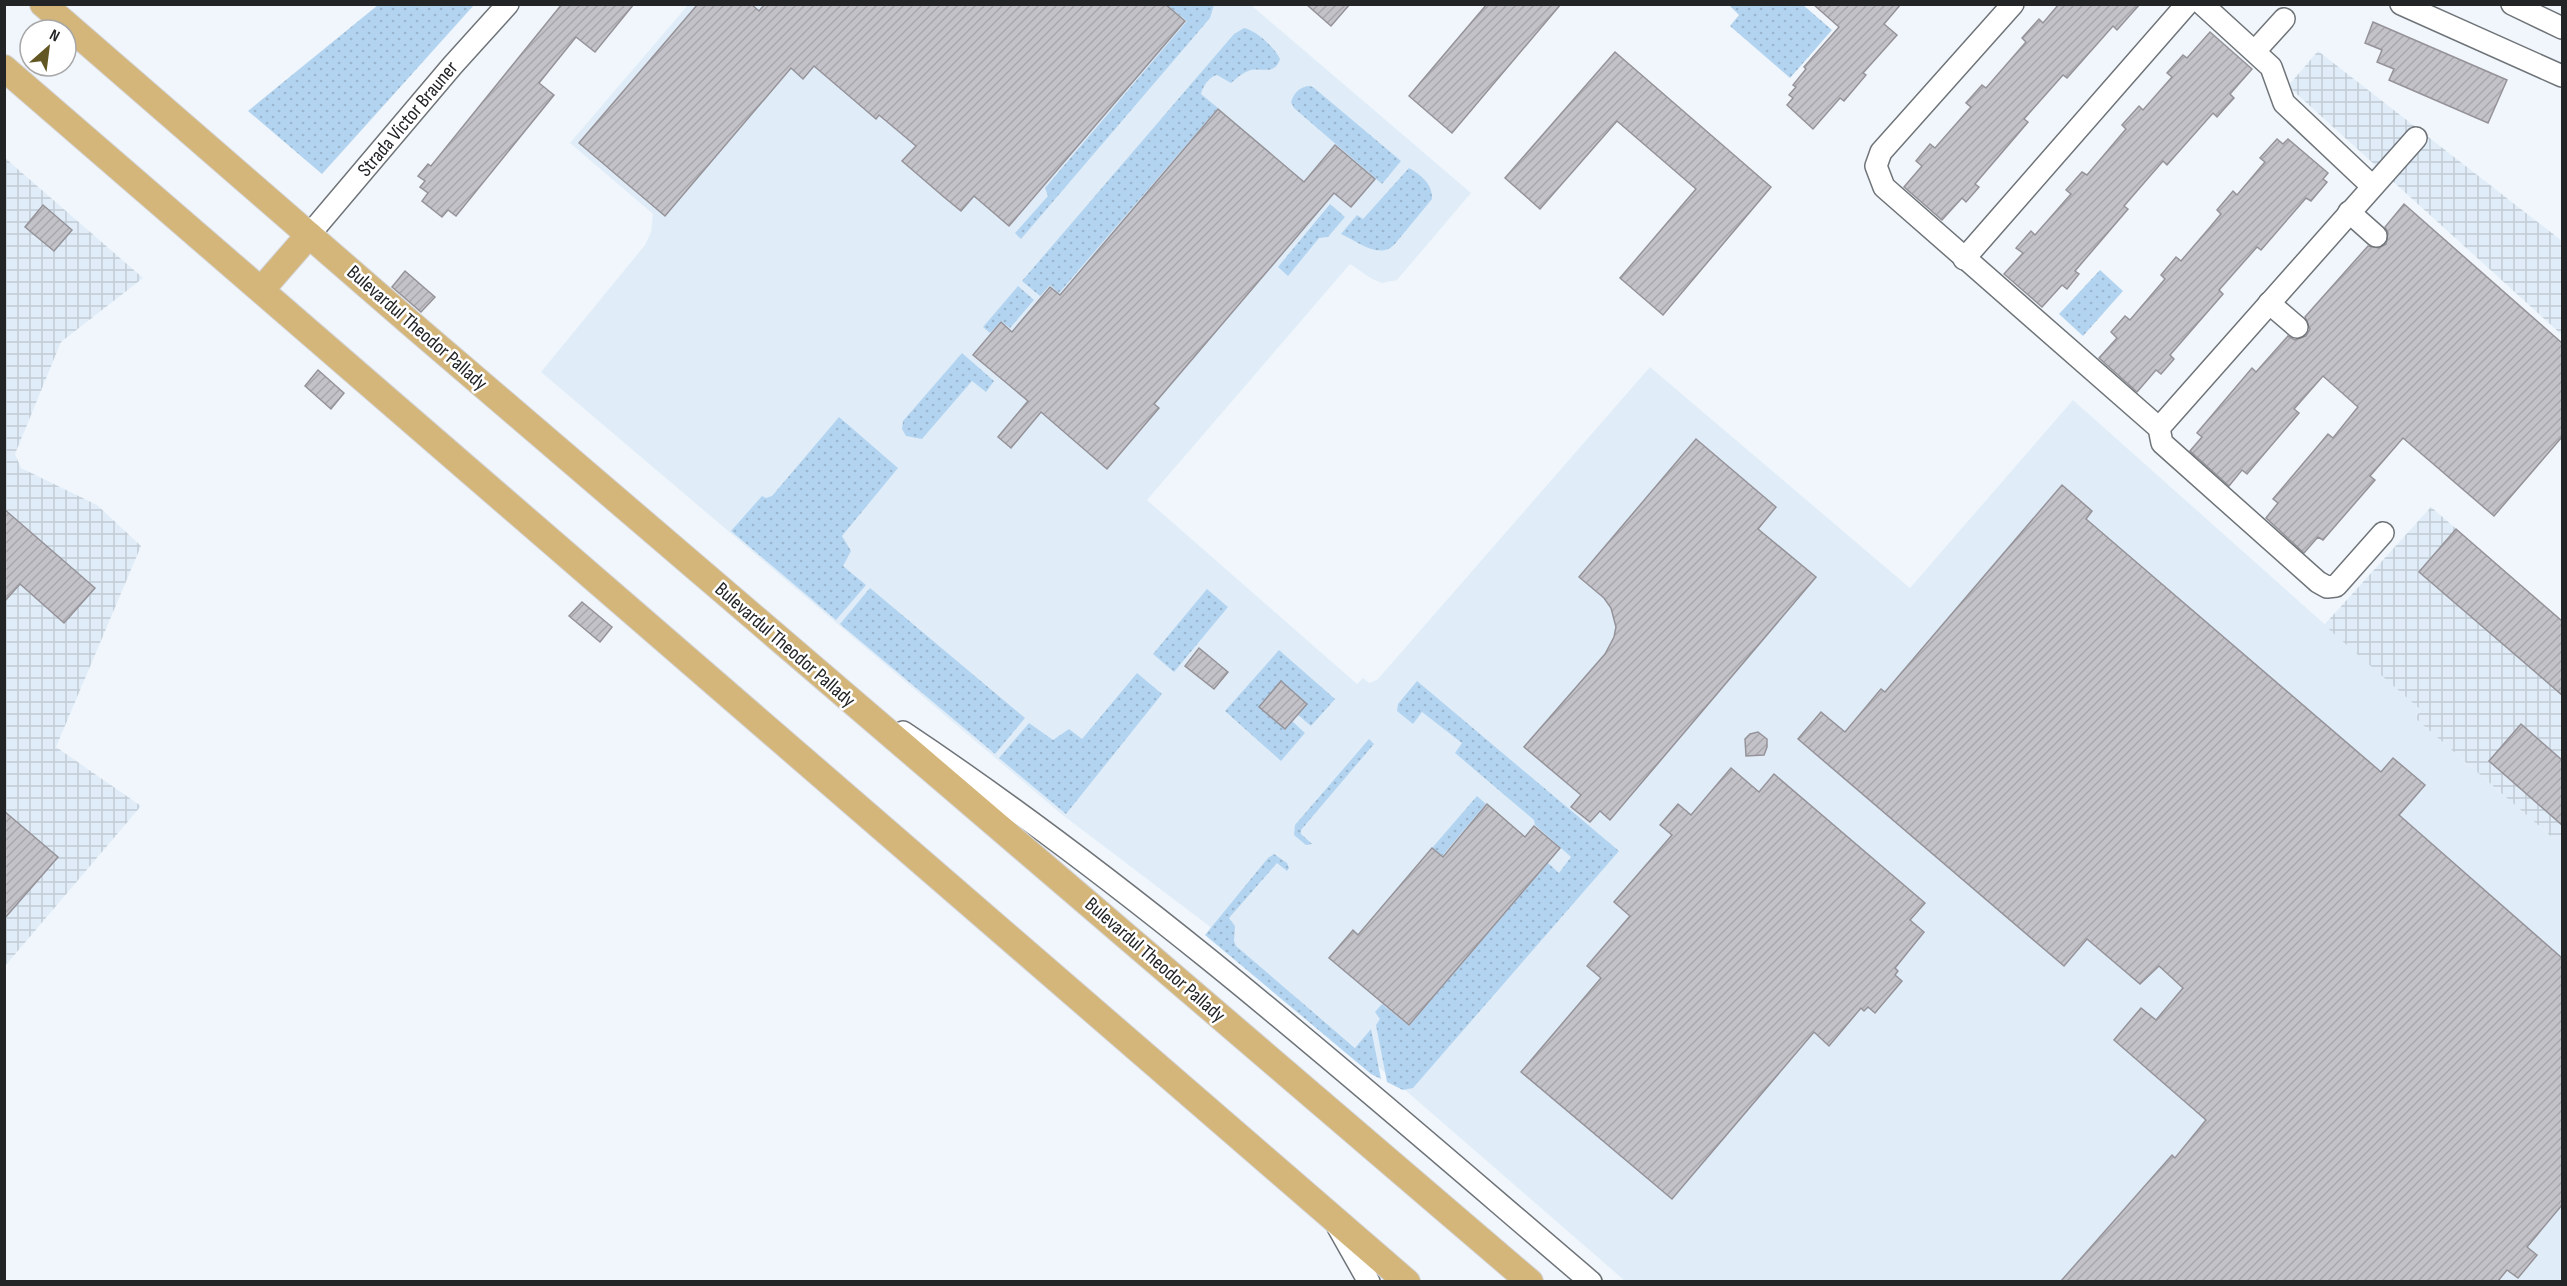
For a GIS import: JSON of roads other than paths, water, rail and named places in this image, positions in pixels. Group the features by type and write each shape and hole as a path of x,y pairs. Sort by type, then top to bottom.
{"main road":[{"name":"Bulevardul Theodor Pallady","path":"44,4 309,236 1530,1281"},
{"path":"4,68 262,289 807,765 1407,1281"},
{"path":"262,289 309,236"}],"street":[{"name":"Strada Victor Brauner","path":"309,236 452,66 508,4"},
{"path":"2013,4 1881,152 1876,166 1884,187 1964,260 2159,428 2162,444 2318,582 2327,587 2336,586 2383,533"},
{"path":"1964,260 2187,4"},
{"path":"2202,4 2271,67 2284,103 2372,186"},
{"path":"2401,4 2562,76"},
{"path":"2512,4 2562,28"},
{"path":"2255,51 2284,19"},
{"path":"2159,428 2416,138"},
{"path":"2349,212 2376,236"},
{"path":"2270,303 2297,327"},
{"path":"843,694 926,748 1138,902 1591,1281"},
{"path":"1332,1216 1369,1281"}]}
